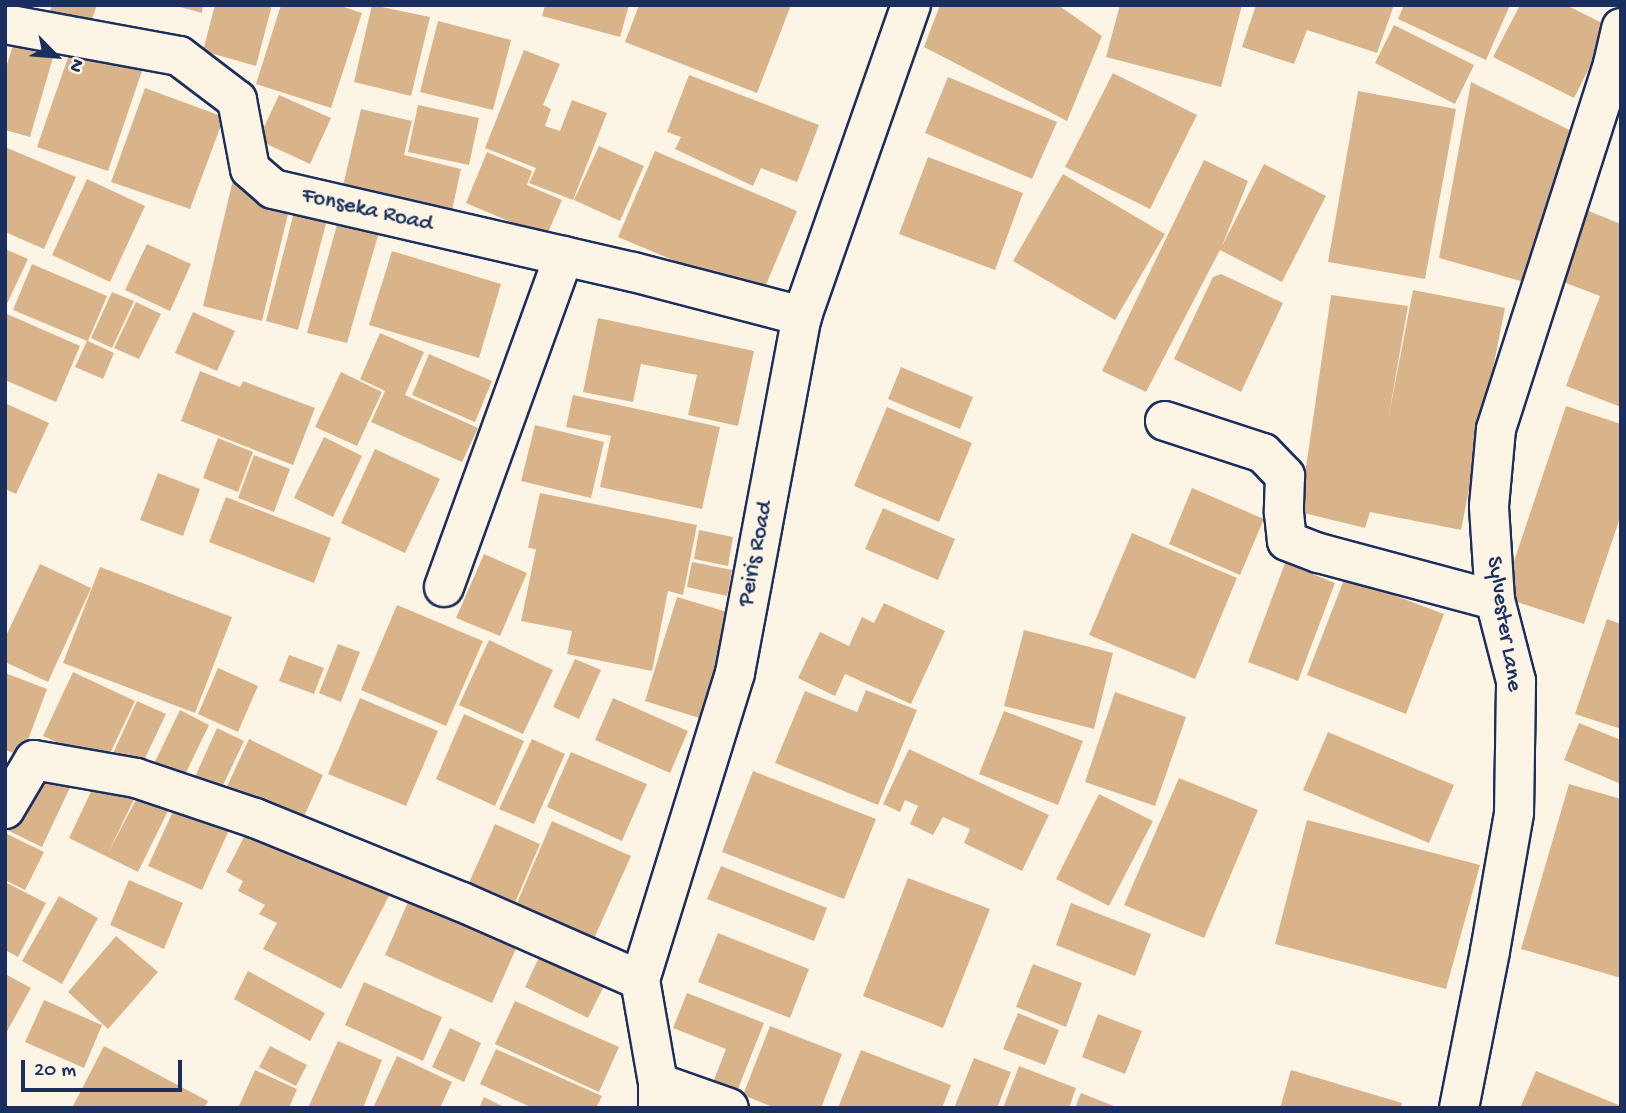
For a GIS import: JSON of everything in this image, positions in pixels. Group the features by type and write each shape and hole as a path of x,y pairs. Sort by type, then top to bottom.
{"street":[{"name":"Peiris Road","path":"658,1096 640,980 735,673 802,316 911,5"},
{"name":"Fonseka Road","path":"5,24 178,56 237,100 250,169 273,189 802,316"},
{"name":"Sylvester Lane","path":"1459,1108 1514,813 1516,681 1495,600 1489,506 1496,429 1613,64 1621,29"},
{"path":"444,587 564,257"},
{"path":"1165,421 1263,453 1285,476 1284,513 1287,541 1331,557 1495,600"},
{"path":"5,809 34,761 136,778 294,833 463,902 640,980"},
{"path":"658,1096 729,1108"}],"building":[{"path":"52,5 97,5 90,25 50,11"},
{"path":"173,5 203,5 202,13"},
{"path":"215,5 272,5 256,66 203,51"},
{"path":"281,5 338,5 362,13 331,108 256,84"},
{"path":"372,5 430,17 411,96 354,82"},
{"path":"545,5 629,5 620,37 542,16"},
{"path":"639,5 791,5 757,93 625,42"},
{"path":"940,5 1058,5 1102,36 1067,121 924,47"},
{"path":"1120,5 1242,5 1221,87 1106,57"},
{"path":"1256,5 1394,5 1377,53 1307,30 1294,64 1242,47"},
{"path":"1404,5 1510,5 1486,60 1398,19"},
{"path":"1520,5 1566,5 1610,27 1574,98 1493,57"},
{"path":"438,21 511,40 493,110 420,92"},
{"path":"1394,25 1474,65 1455,104 1375,63"},
{"path":"16,35 56,47 30,137 5,130 5,71"},
{"path":"74,40 144,65 108,171 37,147"},
{"path":"524,50 560,64 543,105 551,109 545,126 560,131 572,100 607,113 573,200 529,183 536,168 485,148"},
{"path":"1113,73 1197,115 1150,209 1065,167"},
{"path":"689,75 819,125 797,182 761,168 753,186 675,149 681,137 667,132"},
{"path":"948,77 1057,122 1032,179 925,133"},
{"path":"1471,82 1580,135 1528,283 1439,258"},
{"path":"145,88 224,117 190,209 111,182"},
{"path":"1358,91 1456,109 1425,279 1328,262"},
{"path":"279,95 331,118 310,164 258,140"},
{"path":"418,105 479,118 469,165 408,152"},
{"path":"361,109 412,121 404,155 461,169 451,215 342,190"},
{"path":"599,146 644,166 620,221 574,200"},
{"path":"5,147 76,177 44,249 5,232"},
{"path":"655,151 797,211 761,297 618,237"},
{"path":"487,152 532,171 527,185 562,200 546,237 466,203"},
{"path":"928,157 1023,193 995,270 899,234"},
{"path":"1204,160 1248,181 1222,246 1264,164 1326,196 1282,282 1220,250 1146,392 1102,371"},
{"path":"1063,174 1165,234 1115,320 1013,261"},
{"path":"87,179 145,206 110,282 52,255"},
{"path":"233,180 261,188 257,202 289,210 262,321 203,306"},
{"path":"295,208 328,216 298,330 266,321"},
{"path":"1586,210 1621,224 1621,407 1566,386 1600,296 1558,280"},
{"path":"338,221 379,232 347,343 307,333"},
{"path":"147,244 191,264 170,311 125,290"},
{"path":"5,249 28,259 5,308"},
{"path":"392,251 501,284 479,358 369,325"},
{"path":"32,264 107,296 88,341 114,353 103,379 75,367 87,341 13,310"},
{"path":"1221,274 1283,303 1241,392 1174,359 1213,277"},
{"path":"1413,290 1505,308 1461,530 1370,512 1365,528 1304,513 1304,481 1331,295 1408,306 1388,420"},
{"path":"112,292 134,301 112,348 91,338"},
{"path":"136,302 161,314 139,359 114,348"},
{"path":"193,312 235,331 217,371 175,353"},
{"path":"7,314 80,346 56,402 5,380"},
{"path":"598,318 754,351 738,426 688,415 697,375 641,364 633,402 583,392"},
{"path":"380,333 424,352 405,395 478,428 462,462 371,422 385,391 360,379"},
{"path":"429,354 492,381 475,422 412,395"},
{"path":"901,367 973,397 960,429 888,399"},
{"path":"200,371 240,387 243,381 315,408 293,465 181,421"},
{"path":"341,372 382,392 357,446 315,427"},
{"path":"573,395 720,427 702,509 600,487 611,436 566,427"},
{"path":"7,404 49,423 16,494 5,489"},
{"path":"1566,406 1621,424 1621,515 1584,624 1502,597"},
{"path":"887,407 972,443 939,522 854,486"},
{"path":"535,425 604,442 591,498 521,481"},
{"path":"324,437 362,456 333,517 294,498"},
{"path":"218,438 253,452 238,492 203,478"},
{"path":"375,449 440,479 405,553 341,523"},
{"path":"254,455 290,469 274,512 238,498"},
{"path":"158,473 200,489 183,536 140,520"},
{"path":"1192,488 1264,519 1240,575 1169,544"},
{"path":"540,493 697,525 683,595 668,591 652,671 567,654 572,631 521,621 536,549 528,548"},
{"path":"226,497 331,538 314,583 209,542"},
{"path":"883,508 955,539 938,580 865,549"},
{"path":"699,530 733,537 728,566 694,559"},
{"path":"1132,533 1237,578 1195,679 1089,635"},
{"path":"484,554 527,573 500,636 456,618"},
{"path":"692,562 732,570 727,596 687,587"},
{"path":"1285,563 1335,583 1298,681 1248,662"},
{"path":"40,564 91,588 48,682 5,662 5,638"},
{"path":"100,567 232,617 195,713 63,663"},
{"path":"1345,577 1444,614 1406,714 1307,675"},
{"path":"677,597 744,617 712,722 645,701"},
{"path":"884,603 945,631 911,704 845,674 835,696 798,678 820,632 849,646 862,617 874,623"},
{"path":"397,605 483,641 446,726 361,690"},
{"path":"1607,619 1621,624 1621,729 1575,714"},
{"path":"1024,630 1113,653 1094,729 1004,706"},
{"path":"489,640 553,670 523,734 459,705"},
{"path":"338,644 360,652 341,702 319,693"},
{"path":"289,655 324,668 314,694 279,681"},
{"path":"575,659 601,670 579,719 553,707"},
{"path":"218,668 258,686 238,732 198,714"},
{"path":"73,672 135,701 105,764 43,736"},
{"path":"5,673 47,689 22,756 5,750"},
{"path":"866,690 917,710 878,805 775,763 805,691 857,712"},
{"path":"1115,692 1186,717 1155,806 1085,782"},
{"path":"360,698 438,731 406,806 328,774"},
{"path":"613,698 688,731 670,773 595,740"},
{"path":"137,701 166,714 138,773 110,760"},
{"path":"180,710 209,725 179,787 150,772"},
{"path":"1004,711 1083,741 1058,805 979,774"},
{"path":"464,714 524,741 495,806 436,779"},
{"path":"1579,723 1621,740 1621,784 1564,760"},
{"path":"217,728 244,741 216,800 190,788"},
{"path":"1328,732 1454,785 1429,843 1303,790"},
{"path":"249,739 323,775 298,829 224,793"},
{"path":"532,739 565,754 534,824 499,809"},
{"path":"909,749 1049,815 1022,871 964,843 970,829 943,817 933,835 910,824 918,806 905,800 900,812 883,804"},
{"path":"571,752 647,784 622,841 547,807"},
{"path":"40,762 74,779 42,847 7,830"},
{"path":"753,771 876,819 844,899 722,852"},
{"path":"100,773 138,791 108,853 138,796 168,811 138,872 69,838"},
{"path":"1179,778 1258,810 1204,938 1124,905"},
{"path":"1569,784 1621,799 1621,978 1521,949"},
{"path":"1099,794 1153,821 1109,906 1056,879"},
{"path":"175,807 229,830 202,890 148,866"},
{"path":"1307,820 1480,865 1446,989 1275,944"},
{"path":"552,821 631,856 592,943 514,910"},
{"path":"495,824 540,844 511,912 465,892"},
{"path":"247,831 391,892 341,989 263,949 277,923 259,914 265,905 238,891 243,881 226,872"},
{"path":"5,833 44,852 25,890 5,880"},
{"path":"721,866 827,908 814,941 707,899"},
{"path":"908,878 990,909 943,1028 863,996"},
{"path":"129,880 183,903 164,949 110,925"},
{"path":"5,882 46,903 18,957 5,950"},
{"path":"411,895 518,944 492,1003 385,955"},
{"path":"59,896 98,918 62,984 22,961"},
{"path":"1071,903 1151,934 1135,976 1056,945"},
{"path":"718,933 809,969 790,1018 698,982"},
{"path":"116,936 158,972 108,1029 68,992"},
{"path":"544,947 607,980 588,1018 525,987"},
{"path":"1033,964 1082,983 1066,1027 1016,1007"},
{"path":"248,971 325,1013 310,1041 234,999"},
{"path":"5,974 31,988 5,1035"},
{"path":"364,982 442,1017 423,1061 345,1025"},
{"path":"687,993 764,1023 734,1099 710,1090 726,1049 673,1028"},
{"path":"44,1000 102,1025 84,1068 25,1042"},
{"path":"515,1001 619,1047 599,1092 495,1044"},
{"path":"1018,1013 1059,1030 1045,1065 1003,1049"},
{"path":"1098,1014 1142,1031 1125,1074 1082,1057"},
{"path":"770,1026 842,1054 821,1108 775,1108 743,1095"},
{"path":"450,1028 481,1043 464,1082 432,1067"},
{"path":"338,1041 382,1060 363,1108 308,1108"},
{"path":"104,1046 208,1101 204,1108 72,1108"},
{"path":"270,1046 307,1065 296,1086 259,1067"},
{"path":"496,1049 602,1096 596,1108 533,1108 480,1084"},
{"path":"861,1050 951,1085 942,1108 838,1108"},
{"path":"397,1056 452,1082 440,1108 373,1108"},
{"path":"974,1058 1011,1072 997,1108 954,1108"},
{"path":"1019,1066 1076,1088 1069,1108 1003,1108"},
{"path":"255,1070 297,1089 289,1108 238,1108"},
{"path":"1291,1070 1402,1103 1401,1108 1280,1108"},
{"path":"1536,1071 1621,1106 1621,1108 1520,1108"},
{"path":"1081,1093 1119,1108 1075,1108"},
{"path":"484,1097 506,1108 479,1108"}]}
